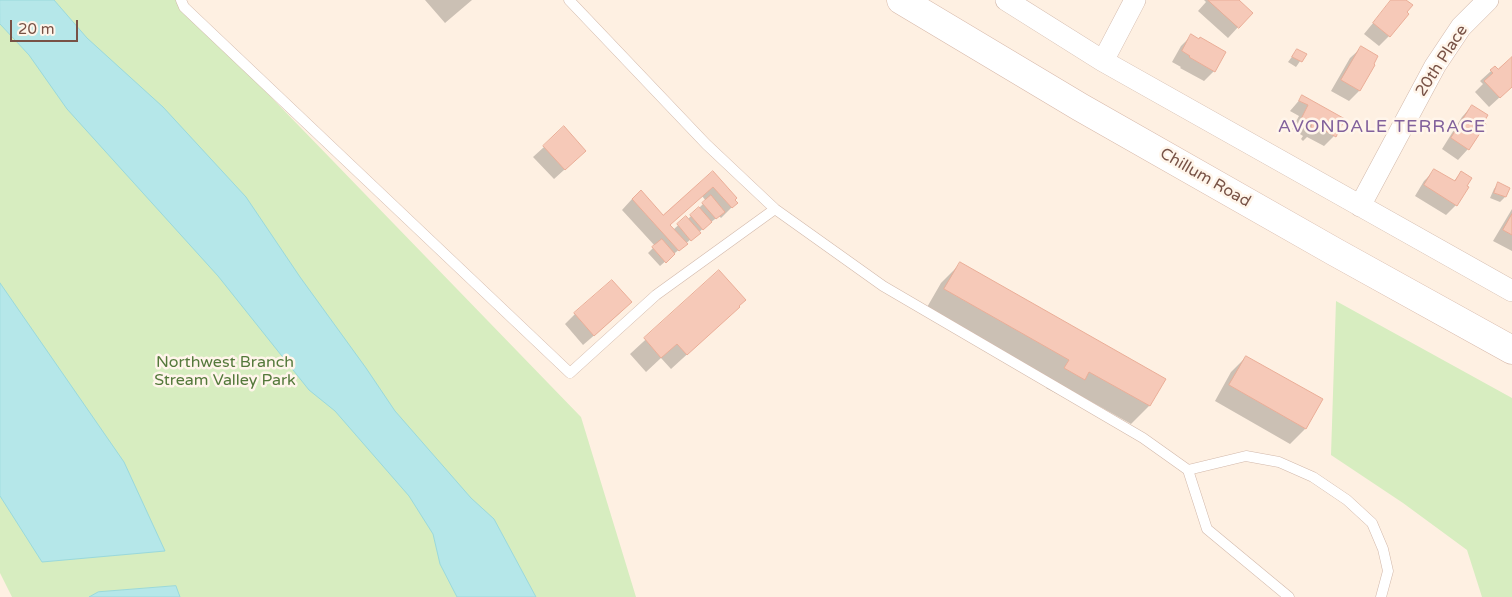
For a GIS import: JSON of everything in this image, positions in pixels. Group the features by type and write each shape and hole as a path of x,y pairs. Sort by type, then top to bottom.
{"main road":[{"name":"Chillum Road","path":"901,0 1080,107 1512,350"}],"street":[{"path":"1006,0 1103,60 1512,291"},
{"path":"1103,60 1135,0"},
{"name":"20th Place","path":"1360,206 1435,66 1461,27 1488,0"}],"lane":[{"path":"181,0 184,8 570,373 656,295 775,209"},
{"path":"568,0 706,144 775,209 883,286 1143,438 1188,470 1207,529 1289,597"},
{"path":"1188,470 1246,456 1279,462 1313,477 1347,500 1372,523 1383,549 1388,571 1381,597"}],"green space":[{"name":"Northwest Branch Stream Valley Park","path":"0,0 177,0 581,417 636,597 12,597 0,573"},
{"path":"1336,301 1512,398 1512,597 1482,597 1467,550 1403,503 1331,455"}],"water":[{"path":"0,0 54,0 87,38 163,107 246,197 395,411 471,498 494,519 536,597 457,597 440,564 433,534 409,496 335,411 309,390 218,276 67,109 29,55 0,24"},
{"path":"0,283 124,462 165,551 42,562 0,496"},
{"path":"176,586 180,597 89,597 98,592"}],"building":[{"path":"1208,0 1239,0 1253,13 1239,28"},
{"path":"1391,0 1406,0 1413,5 1407,12 1409,14 1390,37 1373,23"},
{"path":"1191,34 1226,52 1215,72 1182,51"},
{"path":"1361,46 1378,56 1360,91 1341,80"},
{"path":"1297,49 1307,54 1302,62 1292,57"},
{"path":"1512,57 1512,87 1500,98 1484,81 1493,73 1490,70 1495,66 1498,69"},
{"path":"1302,95 1345,119 1336,137 1317,126 1314,131 1310,129 1312,125 1301,119 1308,105 1299,101"},
{"path":"1472,105 1488,115 1484,122 1486,124 1469,150 1451,138"},
{"path":"564,126 586,151 565,170 543,146"},
{"path":"1434,169 1455,181 1461,171 1472,178 1467,186 1469,187 1457,206 1424,185"},
{"path":"713,171 737,198 735,200 738,203 732,208 713,187 670,225 688,244 679,251 632,199 641,190 663,215"},
{"path":"1498,182 1510,188 1506,197 1494,193"},
{"path":"711,195 725,212 716,219 702,203"},
{"path":"699,207 712,222 703,230 690,215"},
{"path":"1512,214 1512,235 1503,230"},
{"path":"686,216 701,233 691,241 677,224"},
{"path":"662,239 675,254 666,263 652,247"},
{"path":"960,262 1166,379 1150,406 1089,372 1085,380 1064,368 1069,360 944,289"},
{"path":"719,270 746,300 687,355 677,344 661,358 644,338"},
{"path":"612,280 632,302 594,336 574,313"},
{"path":"1246,356 1323,399 1306,429 1229,385"}],"district":[{"name":"AVONDALE TERRACE","path":"1382,127"}]}
